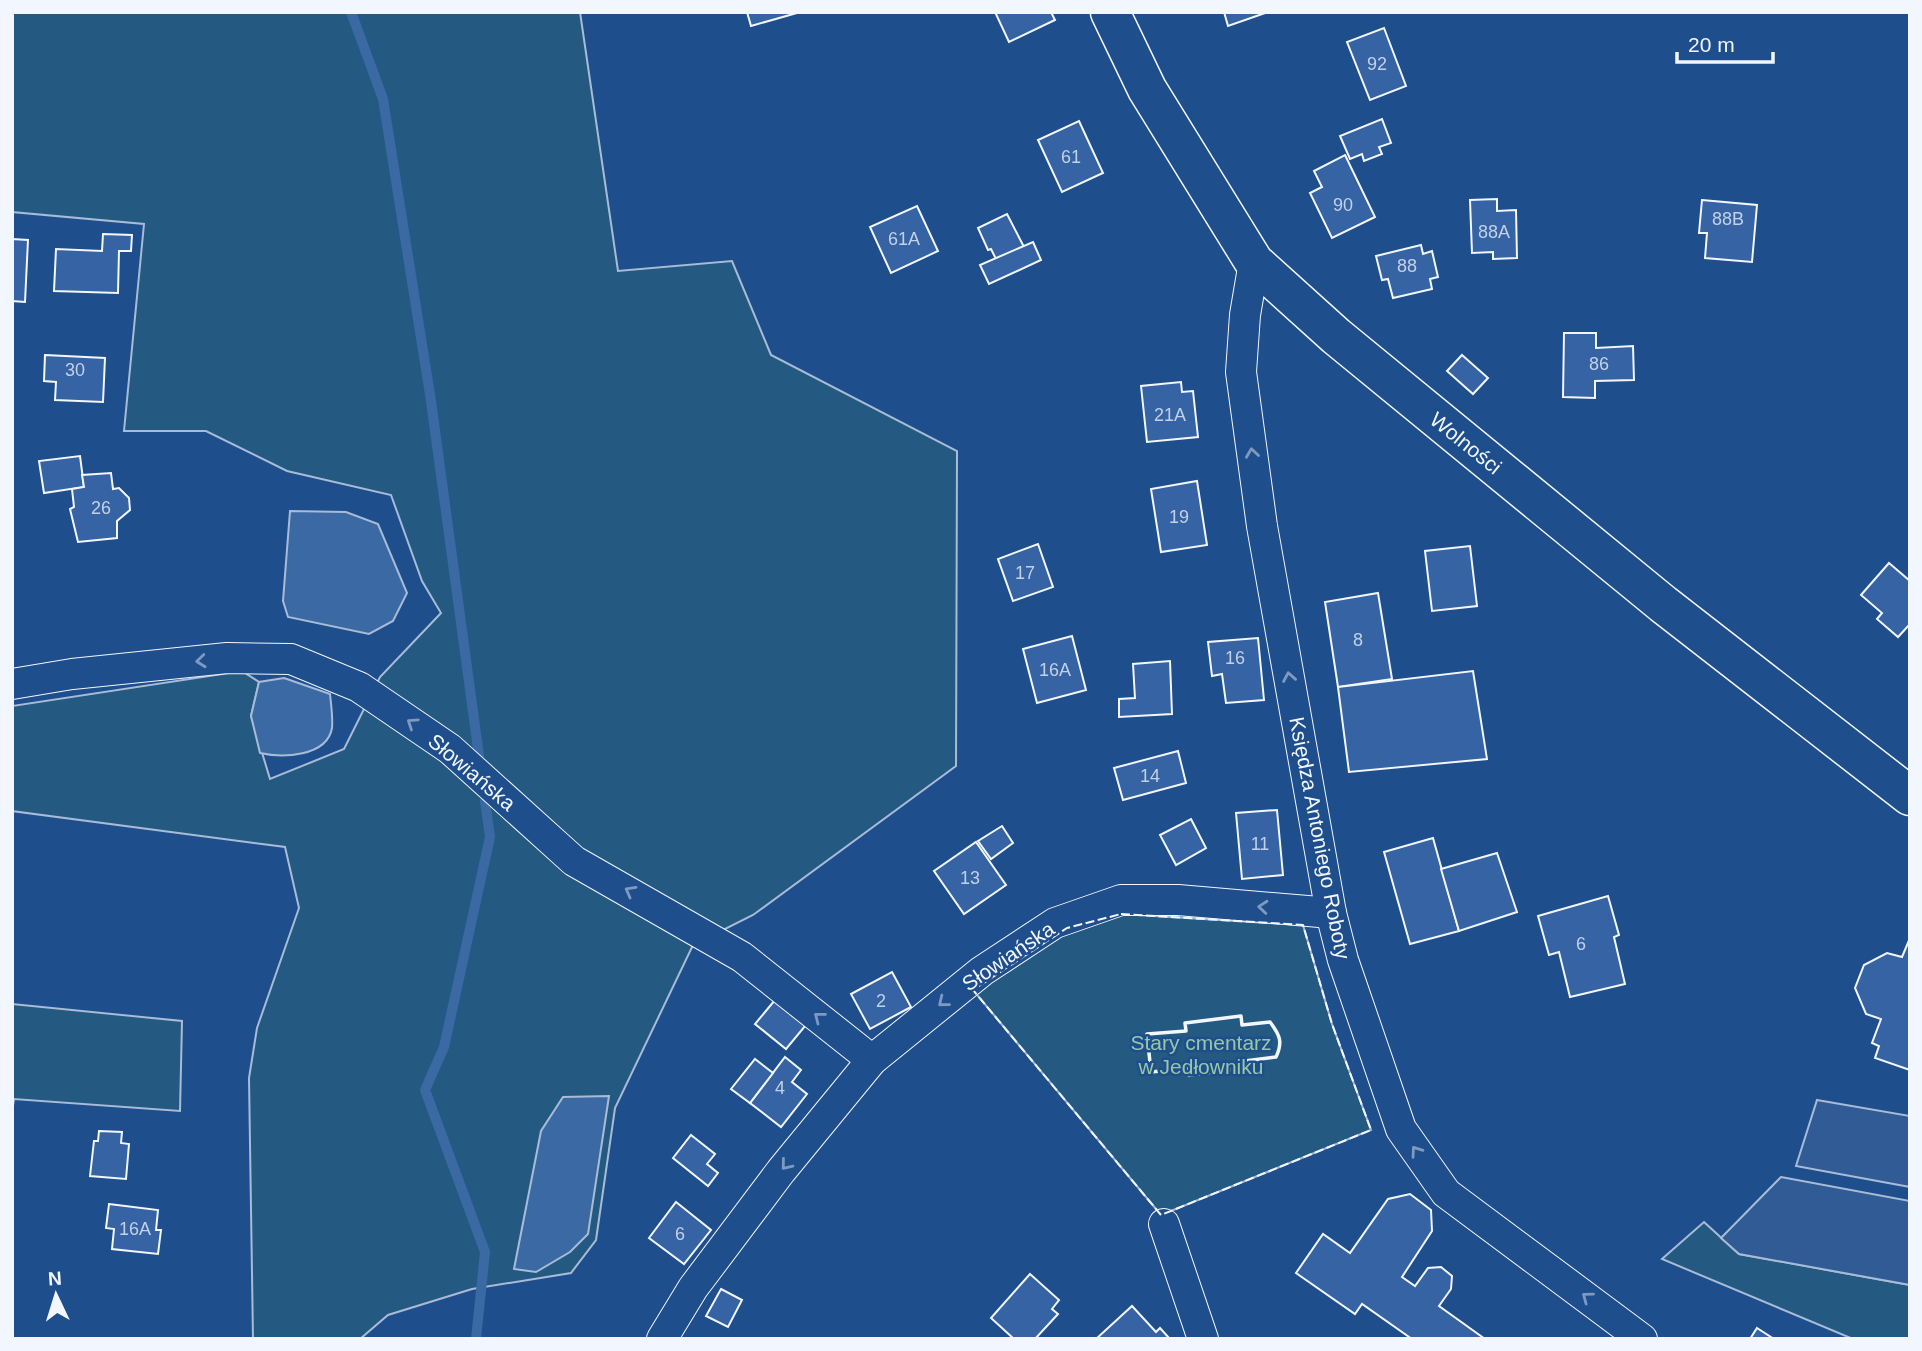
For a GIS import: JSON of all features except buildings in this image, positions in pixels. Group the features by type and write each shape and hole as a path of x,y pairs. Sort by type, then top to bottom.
{"street":[{"name":"Wolności","path":"1110,12 1147,89 1254,262 1336,335 1663,604 1910,796"},
{"name":"Księdza Antoniego Roboty","path":"1254,262 1245,315 1241,372 1262,526 1331,913 1343,960 1401,1129 1446,1193 1642,1339"},
{"name":"Słowiańska","path":"12,684 72,674 227,658 291,659 359,687 450,750 574,861 742,957 872,1060"},
{"name":"Słowiańska","path":"663,1339 701,1277 781,1171 872,1060 982,971 1055,922 1121,900 1178,900 1331,913"},
{"path":"1164,1224 1203,1339"}],"green space":[{"path":"12,12 580,12 618,271 732,261 771,355 957,451 956,766 753,915 693,945 615,1108 596,1240 571,1273 472,1289 388,1315 360,1339 253,1339 249,1078 257,1028 299,908 285,847 12,811 12,706 242,671 259,682 251,716 270,779 344,749 380,677 441,613 422,581 391,495 287,471 206,431 124,431 144,224 12,212"},
{"name":"Stary cmentarz w Jedłowniku","path":"1121,914 1303,925 1332,1024 1371,1130 1161,1215 973,990 1067,928"},
{"path":"12,1004 182,1021 180,1111 14,1099 12,1112"},
{"path":"1704,1222 1739,1254 1910,1285 1910,1339 1853,1339 1662,1259"}],"shaded area":[{"path":"290,511 346,512 378,524 407,593 393,621 369,634 288,617 283,601"},
{"path":"284,678 330,694 332,728 322,745 313,750 291,755 260,753 251,716 259,682"},
{"path":"609,1096 588,1234 570,1252 536,1272 514,1269 541,1131 563,1097"},
{"path":"1817,1100 1910,1116 1910,1187 1796,1166"},
{"path":"1781,1177 1910,1201 1910,1285 1739,1254 1721,1238"}],"waterway":[{"path":"351,12 383,99 431,401 479,756"},
{"path":"476,1339 485,1252 425,1090 444,1047 490,837 485,801"}],"fence":[{"path":"1121,914 1303,925 1332,1024 1371,1130 1161,1215 973,990 1067,928 1121,914"}],"wall":[{"path":"1241,1016 1242,1025 1270,1022 1279,1039 1276,1057 1245,1061 1245,1068 1189,1075 1189,1068 1151,1072 1147,1034 1186,1031 1185,1023 1241,1016"}]}
